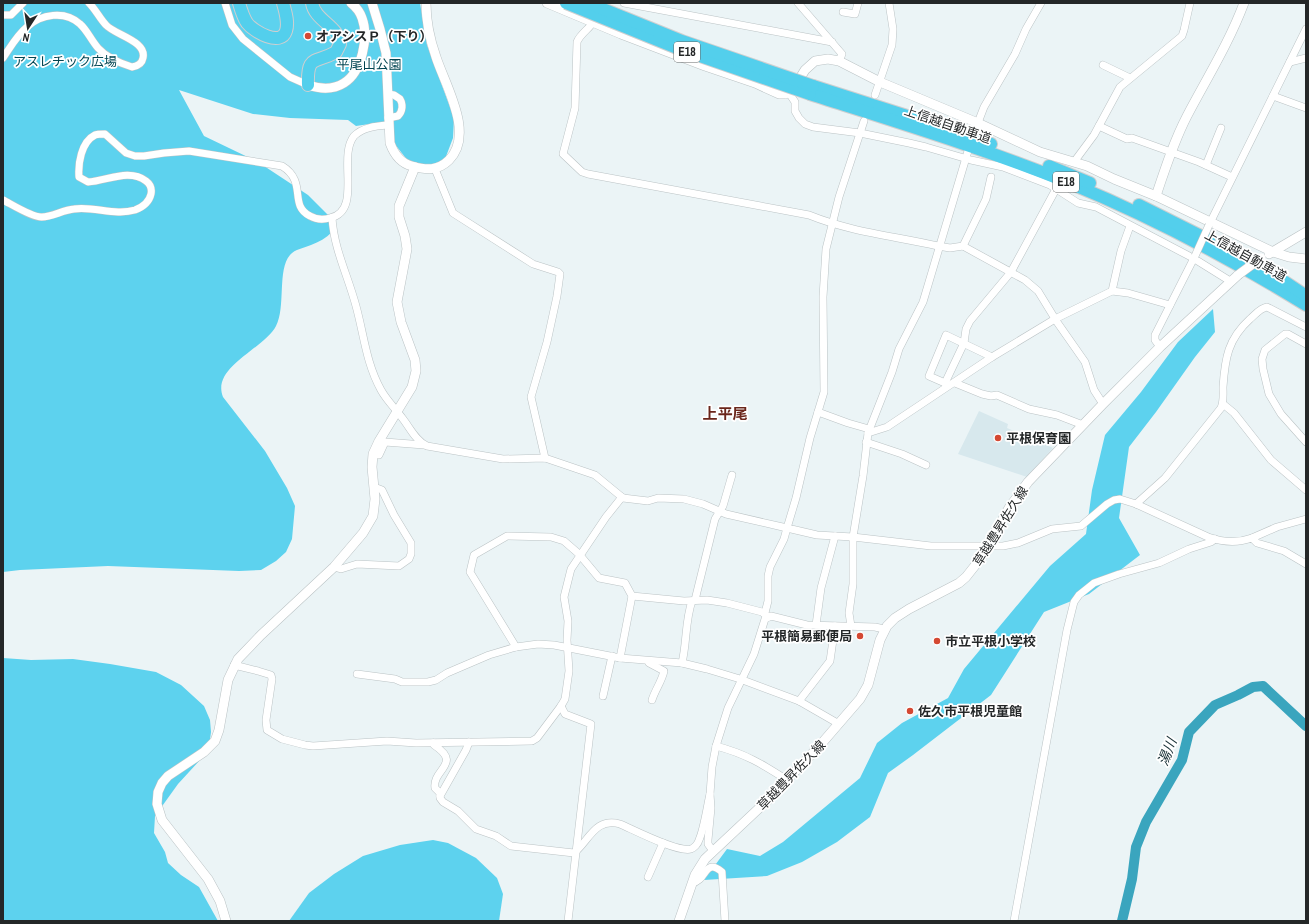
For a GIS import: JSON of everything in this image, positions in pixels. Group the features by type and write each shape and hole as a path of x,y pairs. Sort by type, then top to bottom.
{"highway":[{"path":"240,3 245,19 251,28 264,35 275,38 279,38 285,34 287,27 283,3"},
{"path":"308,85 309,68 312,63 317,59 336,52 340,44 337,34 318,15 312,3"},
{"name":"上信越自動車道","path":"566,3 677,48 812,90 939,126 1071,175 1156,213 1194,232 1276,276 1306,296"},
{"name":"上信越自動車道","path":"588,3 812,90 978,149 1089,192 1152,221 1232,261 1306,305"}],"street":[{"path":"3,14 11,15 23,3"},
{"path":"3,58 27,27 39,19 52,15 64,15 73,18 81,25 98,48 114,60 132,67 138,66 143,59 144,52 140,47 111,30 89,3"},
{"path":"225,3 232,25 243,39 290,77 308,85 324,88 335,87 350,79 356,69 363,45 364,27 359,12 351,3"},
{"path":"372,3 384,46 390,144 395,154 403,162 415,167 435,169 445,164 454,153 459,136 459,123 456,110 433,46 427,20 426,3"},
{"path":"547,3 594,23 705,66 759,85 776,93 782,94 792,91 805,70 812,64 823,59 839,61 880,82 1048,154 1093,169 1156,196 1273,252 1289,257 1306,259"},
{"path":"601,3 594,23 579,37 577,42 575,108 563,154 582,172 809,215 832,224 938,246 950,248 963,246 1035,286 1055,319 1085,362 1094,390 1102,404"},
{"path":"624,3 832,42"},
{"path":"798,3 842,54 839,61"},
{"path":"843,12 855,14 858,3"},
{"path":"875,95 889,55 893,37 889,3"},
{"path":"974,133 984,107 1015,54 1026,29 1041,3"},
{"path":"1074,162 1094,135 1117,92 1130,78 1182,36 1190,3"},
{"path":"1156,196 1171,153 1188,115 1226,46 1244,3"},
{"path":"1160,347 1155,340 1155,337 1232,177 1306,29"},
{"path":"1290,62 1306,58"},
{"path":"1103,65 1130,78"},
{"path":"789,93 794,102 799,118 805,124 828,130 860,133 966,154 1003,167 1050,185 1078,203 1096,207 1130,226 1194,257 1230,281"},
{"path":"3,200 41,218 75,209 116,212 133,211 142,207 150,200 152,190 148,182 139,176 129,175 88,182 79,177 78,168 87,140 96,134 104,134 126,153 135,156 189,151 282,166 290,170 294,177 297,185 298,202 301,210 308,216 320,220 332,218 346,207 348,196 348,150 353,137 365,129 388,122 398,116 401,112 402,107 400,99 394,95 388,94"},
{"path":"1273,96 1306,108"},
{"path":"433,743 444,753 447,760 435,782 435,788 440,793 440,798 443,802 458,811 476,829 498,836 511,846 571,853 576,851 595,830 602,825 609,823 620,824 663,843 684,849 690,849 695,846 700,839 710,794 712,767 716,746 728,708 756,647 763,622 767,615 768,576 770,567 784,539 796,498 810,438 824,392 824,274 826,249 840,197 864,121"},
{"path":"1099,126 1127,139 1132,138 1199,162 1232,177"},
{"path":"1206,166 1221,128"},
{"path":"851,626 849,613 852,584 853,537 863,476 868,431 892,372 899,349 923,302 938,246 948,219 966,154"},
{"path":"226,921 220,901 208,879 162,820 157,804 160,787 165,779 175,770 204,752 215,741 219,730 228,680 238,659 255,641 334,567 363,533 373,516 375,507 372,467 374,454 379,441 412,388 416,371 415,360 401,322 398,302 407,249 405,236 399,217 399,206 415,167"},
{"path":"435,169 443,185 453,213 533,264 560,274 550,327 531,397 545,458"},
{"path":"963,246 986,199 991,177"},
{"path":"946,385 964,343 966,329 972,317 1011,272 1056,189"},
{"path":"332,218 334,235 357,306 364,343 371,365 382,391 415,436 424,445"},
{"path":"1112,291 1121,250 1130,226"},
{"name":"草越豊昇佐久線","path":"679,921 692,883 699,868 713,851 770,798 856,705 866,690 884,629 895,618 904,612 958,583 966,577 977,564 1009,508 1028,482 1102,404 1230,281 1261,258 1306,232"},
{"path":"818,412 868,431 881,430 946,385 955,383 992,357 1055,319 1112,291 1128,293 1170,305"},
{"path":"1136,504 1165,478 1222,408 1225,366 1228,350 1236,334 1255,314 1260,309 1267,307 1306,327"},
{"path":"1306,344 1288,334 1285,334 1265,350 1262,364 1272,401 1292,427 1306,442"},
{"path":"946,385 929,376 946,335 992,357"},
{"path":"955,383 982,394 991,396 997,395 1029,409 1057,415 1083,425"},
{"path":"1223,404 1234,413 1271,460 1306,490"},
{"path":"374,454 378,455 385,442 424,445 502,459 545,458 596,475 622,497 648,501 658,498 684,499 703,504 720,511 817,535 853,537 931,546 987,547 1012,544 1056,528 1081,526 1107,504 1117,499 1136,504 1215,539 1237,541 1252,538 1277,527 1306,519"},
{"path":"866,442 902,454 926,465"},
{"path":"682,663 686,640 686,622 715,519 723,506 732,474"},
{"path":"334,567 341,568 358,564 399,566 409,559 411,554 411,543 394,515 382,490 374,487"},
{"path":"234,665 271,676 272,679 266,727 270,733 282,739 305,745 313,746 387,741 433,743 532,741 537,738 561,706 564,699 569,670 567,648 568,621 564,597 571,569 606,517 622,497"},
{"path":"516,647 470,572 474,555 507,536 551,537 558,538 581,556 599,578 625,583 632,596 620,658"},
{"path":"816,625 821,588 835,536"},
{"path":"1252,538 1257,543 1284,551 1306,564"},
{"path":"1014,921 1067,630 1074,602 1085,590 1099,581 1141,567 1159,563 1183,551 1211,542 1215,539"},
{"path":"632,596 656,597 684,601 706,600 727,603 807,625 875,627 884,629"},
{"path":"799,702 830,662 835,626"},
{"path":"357,674 396,679 402,682 428,682 436,680 447,673 489,656 516,647 538,644 620,658 682,663 707,669 799,702 839,724"},
{"path":"602,696 612,656"},
{"path":"646,661 664,671 662,679 654,693 652,700"},
{"path":"561,706 565,714 591,724 568,921"},
{"path":"440,796 469,742"},
{"path":"716,746 753,758 787,780"},
{"path":"710,794 712,803 708,842 713,851"},
{"path":"648,877 663,843"},
{"path":"692,883 696,883 707,869 711,867 714,867 722,872 725,921"}],"shaded area":[{"name":"平根保育園","path":"979,411 1008,424 1007,428 1053,448 1027,477 958,454"}],"green space":[{"path":"3,3 420,3 427,45 454,118 453,138 445,159 430,166 408,161 394,143 383,122 356,126 348,120 290,118 253,114 179,90 204,136 258,162 308,195 329,216 332,232 320,241 297,250 290,255 286,262 282,279 281,309 276,326 261,343 231,367 221,386 223,397 265,451 287,488 295,506 292,539 286,552 276,561 261,570 239,571 108,566 3,572"},
{"path":"1213,309 1215,332 1129,447 1119,518 1140,555 1089,594 1044,612 991,695 888,773 870,817 837,842 802,862 767,876 704,880 727,849 760,856 783,842 860,778 877,743 902,723 948,698 964,669 1050,566 1086,534 1092,490 1105,435 1141,392 1178,342"},
{"path":"3,658 31,660 73,659 156,672 181,685 204,706 210,720 211,732 209,747 200,760 178,784 155,816 154,833 165,852 168,863 181,875 199,887 218,921 3,921"},
{"path":"433,840 448,843 476,858 497,878 503,894 499,921 289,921 309,893 334,874 363,856 400,845"}],"waterway":[{"name":"湯川","path":"1122,921 1132,879 1136,847 1146,822 1182,760 1189,732 1215,705 1253,687 1263,686 1306,726"}],"place":[{"name":"オアシスＰ（下り）","path":"308,36"},
{"name":"平根保育園","path":"998,438"},
{"name":"平根簡易郵便局","path":"860,636"},
{"name":"市立平根小学校","path":"937,641"},
{"name":"佐久市平根児童館","path":"910,711"}],"district":[{"name":"上平尾","path":"725,414"}],"park label":[{"name":"アスレチック広場","path":"65,61"},
{"name":"平尾山公園","path":"369,64"}]}
